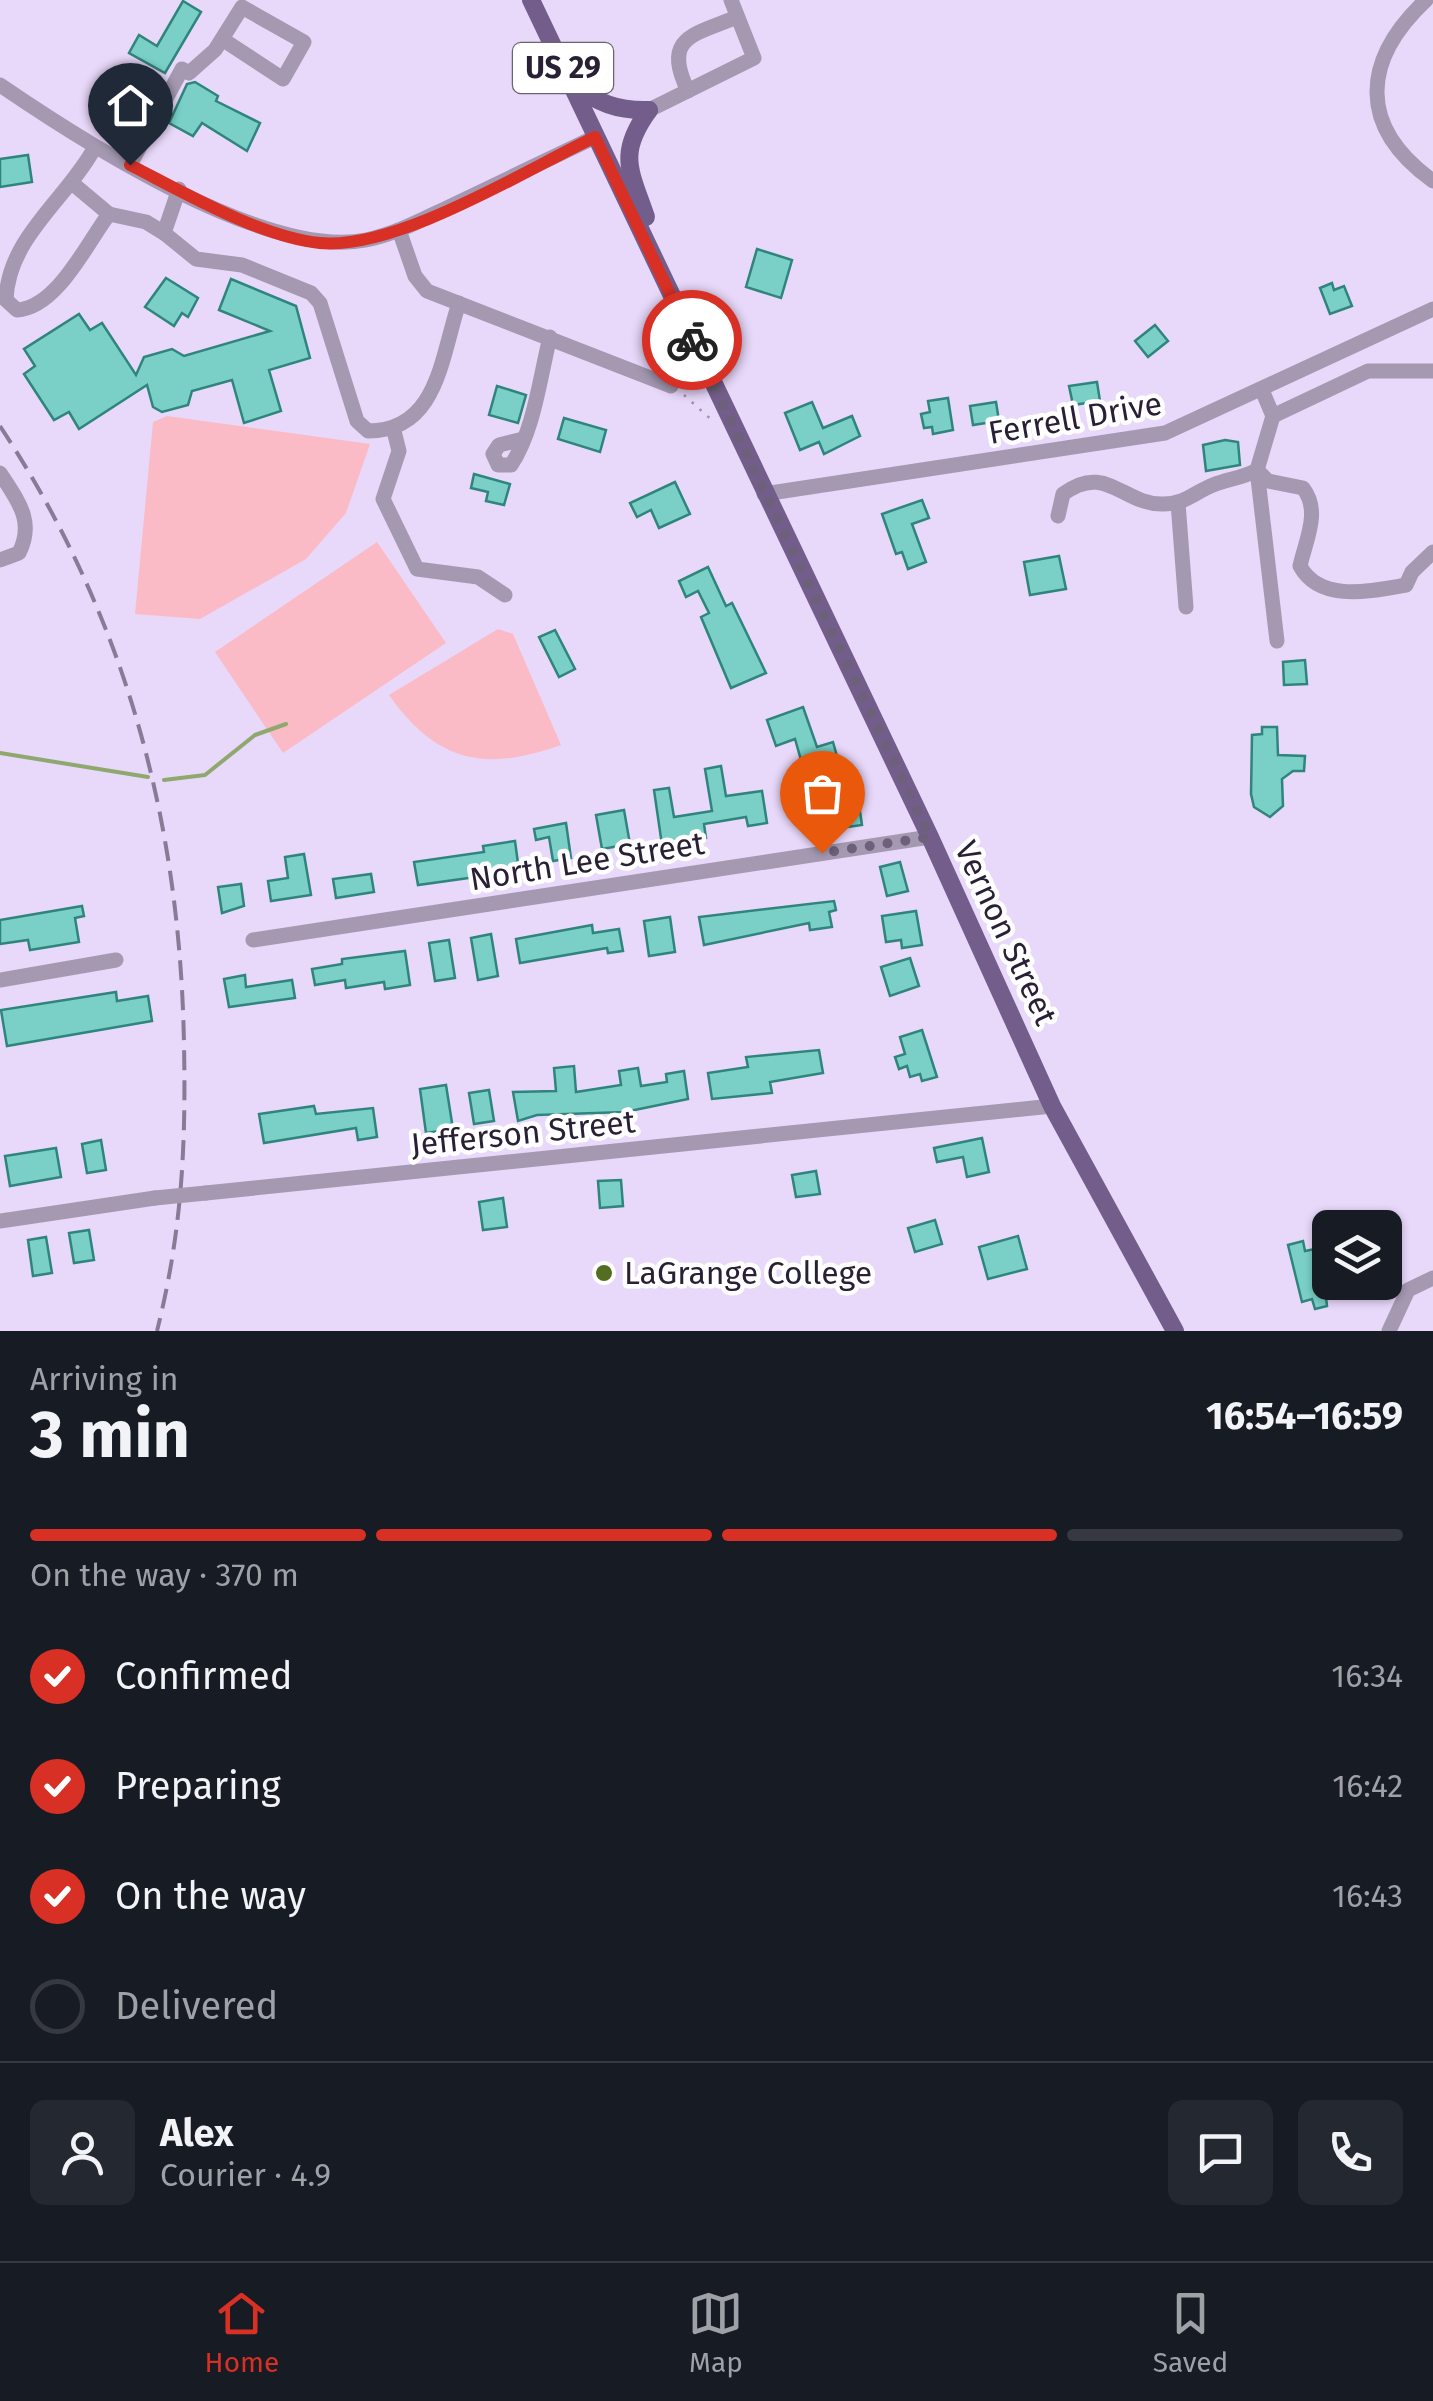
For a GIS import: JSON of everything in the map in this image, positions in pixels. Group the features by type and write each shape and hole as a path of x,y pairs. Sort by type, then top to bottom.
{"main road":[{"name":"US 29","path":"531,0 656,262"},
{"path":"570,82 609,106 649,110 627,150 656,262"},
{"name":"Vernon Street","path":"656,262 930,837 1052,1106 1176,1331"}],"street":[{"path":"649,110 754,58 731,0"},
{"path":"1426,0 1386,46 1376,96 1385,134 1404,160 1433,181"},
{"path":"130,165 182,70 189,73 222,40 242,7 304,42 283,79 222,40"},
{"path":"688,91 677,68 677,50 687,38 737,17"},
{"path":"0,85 95,147 130,165 302,240 355,242 399,230 595,137"},
{"path":"95,147 18,251 7,277 6,300 17,310 29,309 50,295 109,214"},
{"path":"72,183 109,214 146,222 196,259 242,265 312,294 320,304 357,421 368,431 394,431 412,422 430,394 459,302"},
{"path":"164,234 179,189"},
{"path":"399,230 414,276 427,290 671,386"},
{"name":"Ferrell Drive","path":"764,494 1135,440 1192,422 1433,309"},
{"path":"523,438 550,337"},
{"path":"1273,416 1368,371 1433,371"},
{"path":"1262,390 1273,416 1257,470 1277,641"},
{"path":"394,431 399,451 383,500 410,560 417,569 430,574 478,577 505,595"},
{"path":"1058,516 1063,494 1077,484 1119,486 1144,503 1178,503 1257,470"},
{"path":"1257,470 1268,481 1302,488 1312,502 1314,512 1300,566 1311,583 1335,592 1406,586 1412,572 1433,552"},
{"path":"0,473 24,510 28,536 19,553 0,560"},
{"path":"1178,503 1186,607"},
{"name":"North Lee Street","path":"254,940 930,837"},
{"path":"0,980 116,960"},
{"name":"Jefferson Street","path":"0,1222 155,1198 1052,1106"},
{"path":"1388,1331 1408,1290 1433,1278"}],"path":[{"path":"671,386 716,424"}],"shaded area":[{"path":"167,416 370,444 346,513 306,559 200,619 135,614 153,422"},
{"path":"377,542 446,643 283,753 215,652"},
{"path":"498,629 513,634 561,745 509,758 464,756 425,735 389,695"}],"building":[{"path":"183,1 201,12 165,73 129,53 139,35 157,46"},
{"path":"195,82 218,96 216,101 260,123 247,151 202,123 193,136 169,123 187,84"},
{"path":"28,155 32,182 0,187 0,159"},
{"path":"757,249 792,260 781,298 746,287"},
{"path":"166,278 198,298 188,317 182,313 174,326 145,307"},
{"path":"231,279 296,306 310,358 269,370 281,411 244,423 232,380 192,391 188,405 162,412 153,407 147,385 79,429 69,412 54,420 24,374 35,366 24,349 79,314 90,330 102,323 136,375 144,357 172,349 184,356 270,331 219,310"},
{"path":"1332,283 1334,290 1344,286 1352,306 1330,314 1320,288"},
{"path":"1155,325 1168,341 1148,357 1135,341"},
{"path":"1097,382 1100,401 1073,405 1069,386"},
{"path":"497,386 526,395 518,423 489,415"},
{"path":"948,398 953,430 933,434 932,427 924,428 921,414 930,412 928,401"},
{"path":"812,402 823,428 852,416 860,436 824,454 819,442 800,450 785,413"},
{"path":"996,402 999,421 973,425 970,406"},
{"path":"564,418 606,430 600,452 558,439"},
{"path":"1225,440 1238,442 1240,465 1206,471 1203,445"},
{"path":"474,474 510,484 504,505 486,501 488,492 471,488"},
{"path":"675,482 690,514 659,528 651,510 637,517 630,503"},
{"path":"922,500 929,518 912,524 926,562 908,569 902,552 896,554 882,514"},
{"path":"1059,556 1066,589 1030,595 1024,562"},
{"path":"708,567 726,606 732,603 766,673 731,688 701,617 709,613 698,591 686,597 679,581"},
{"path":"555,630 575,669 559,677 539,637"},
{"path":"1305,660 1307,684 1284,685 1283,662"},
{"path":"803,707 817,747 833,742 847,792 857,791 862,825 840,828 833,781 820,784 816,771 805,774 795,739 776,746 767,720"},
{"path":"1262,727 1277,727 1278,755 1305,756 1304,771 1293,771 1282,779 1283,806 1270,817 1254,807 1251,794 1252,735 1262,734"},
{"path":"721,766 726,796 762,791 767,823 748,826 746,817 704,824 706,838 662,845 654,790 669,788 674,817 712,811 705,769"},
{"path":"624,810 630,844 602,849 596,815"},
{"path":"566,823 571,858 553,861 549,837 536,840 534,829"},
{"path":"515,841 519,871 418,885 414,862 484,852 483,846"},
{"path":"304,854 311,895 271,901 268,881 288,878 285,857"},
{"path":"900,862 908,891 887,896 880,867"},
{"path":"371,874 374,892 336,898 333,879"},
{"path":"241,884 244,906 222,913 218,887"},
{"path":"834,901 836,910 829,912 832,927 810,930 809,923 704,945 699,917"},
{"path":"82,906 84,916 75,918 79,942 30,950 28,940 0,944 0,920"},
{"path":"916,911 922,945 902,948 901,940 886,942 882,916"},
{"path":"670,917 675,952 649,956 644,921"},
{"path":"592,925 593,933 619,929 623,951 608,953 607,948 520,963 516,939"},
{"path":"491,934 498,976 478,980 471,938"},
{"path":"449,940 455,978 435,981 429,943"},
{"path":"405,951 410,985 385,989 384,982 346,988 345,980 315,985 312,969 342,964 342,959"},
{"path":"910,958 919,986 890,996 881,967"},
{"path":"245,975 246,987 292,980 295,998 229,1007 224,979"},
{"path":"116,992 117,1001 148,996 152,1021 7,1046 1,1010"},
{"path":"922,1030 937,1077 922,1081 920,1074 910,1077 907,1066 899,1069 895,1057 905,1054 900,1037"},
{"path":"819,1050 823,1073 770,1082 772,1093 712,1099 708,1073 748,1067 746,1057"},
{"path":"574,1066 576,1092 621,1085 619,1071 638,1068 641,1086 667,1082 666,1074 684,1071 688,1099 625,1112 537,1115 518,1121 513,1092 556,1091 554,1068"},
{"path":"446,1085 453,1129 426,1133 420,1089"},
{"path":"489,1090 494,1121 474,1124 469,1093"},
{"path":"314,1106 316,1114 373,1108 377,1137 358,1140 356,1128 264,1143 259,1114"},
{"path":"982,1138 989,1172 967,1177 963,1157 937,1162 934,1148"},
{"path":"101,1140 106,1170 87,1173 82,1144"},
{"path":"56,1148 61,1177 10,1186 5,1156"},
{"path":"816,1171 820,1194 796,1197 792,1175"},
{"path":"621,1180 623,1206 600,1208 598,1181"},
{"path":"503,1198 507,1227 483,1230 479,1202"},
{"path":"935,1220 942,1244 915,1252 908,1228"},
{"path":"89,1230 94,1260 74,1263 69,1233"},
{"path":"1018,1236 1027,1269 988,1279 979,1247"},
{"path":"46,1237 52,1273 33,1276 28,1240"},
{"path":"1303,1241 1305,1251 1312,1250 1312,1299 1302,1302 1288,1245"},
{"path":"1312,1300 1326,1300 1327,1306 1315,1309"}],"waterway":[{"path":"164,780 205,775 255,735 286,724"},
{"path":"0,753 148,777"}],"railway":[{"path":"0,426 44,498 81,571 112,646 157,800 171,879 180,961 184,1118 177,1223 157,1331"}],"way so far":[{"path":"692,340 930,837 822,853"}],"place":[{"name":"LaGrange College","path":"604,1273"}],"route":[{"path":"130,165 285,235 339,243 370,240 399,230 595,137 692,340"}]}
